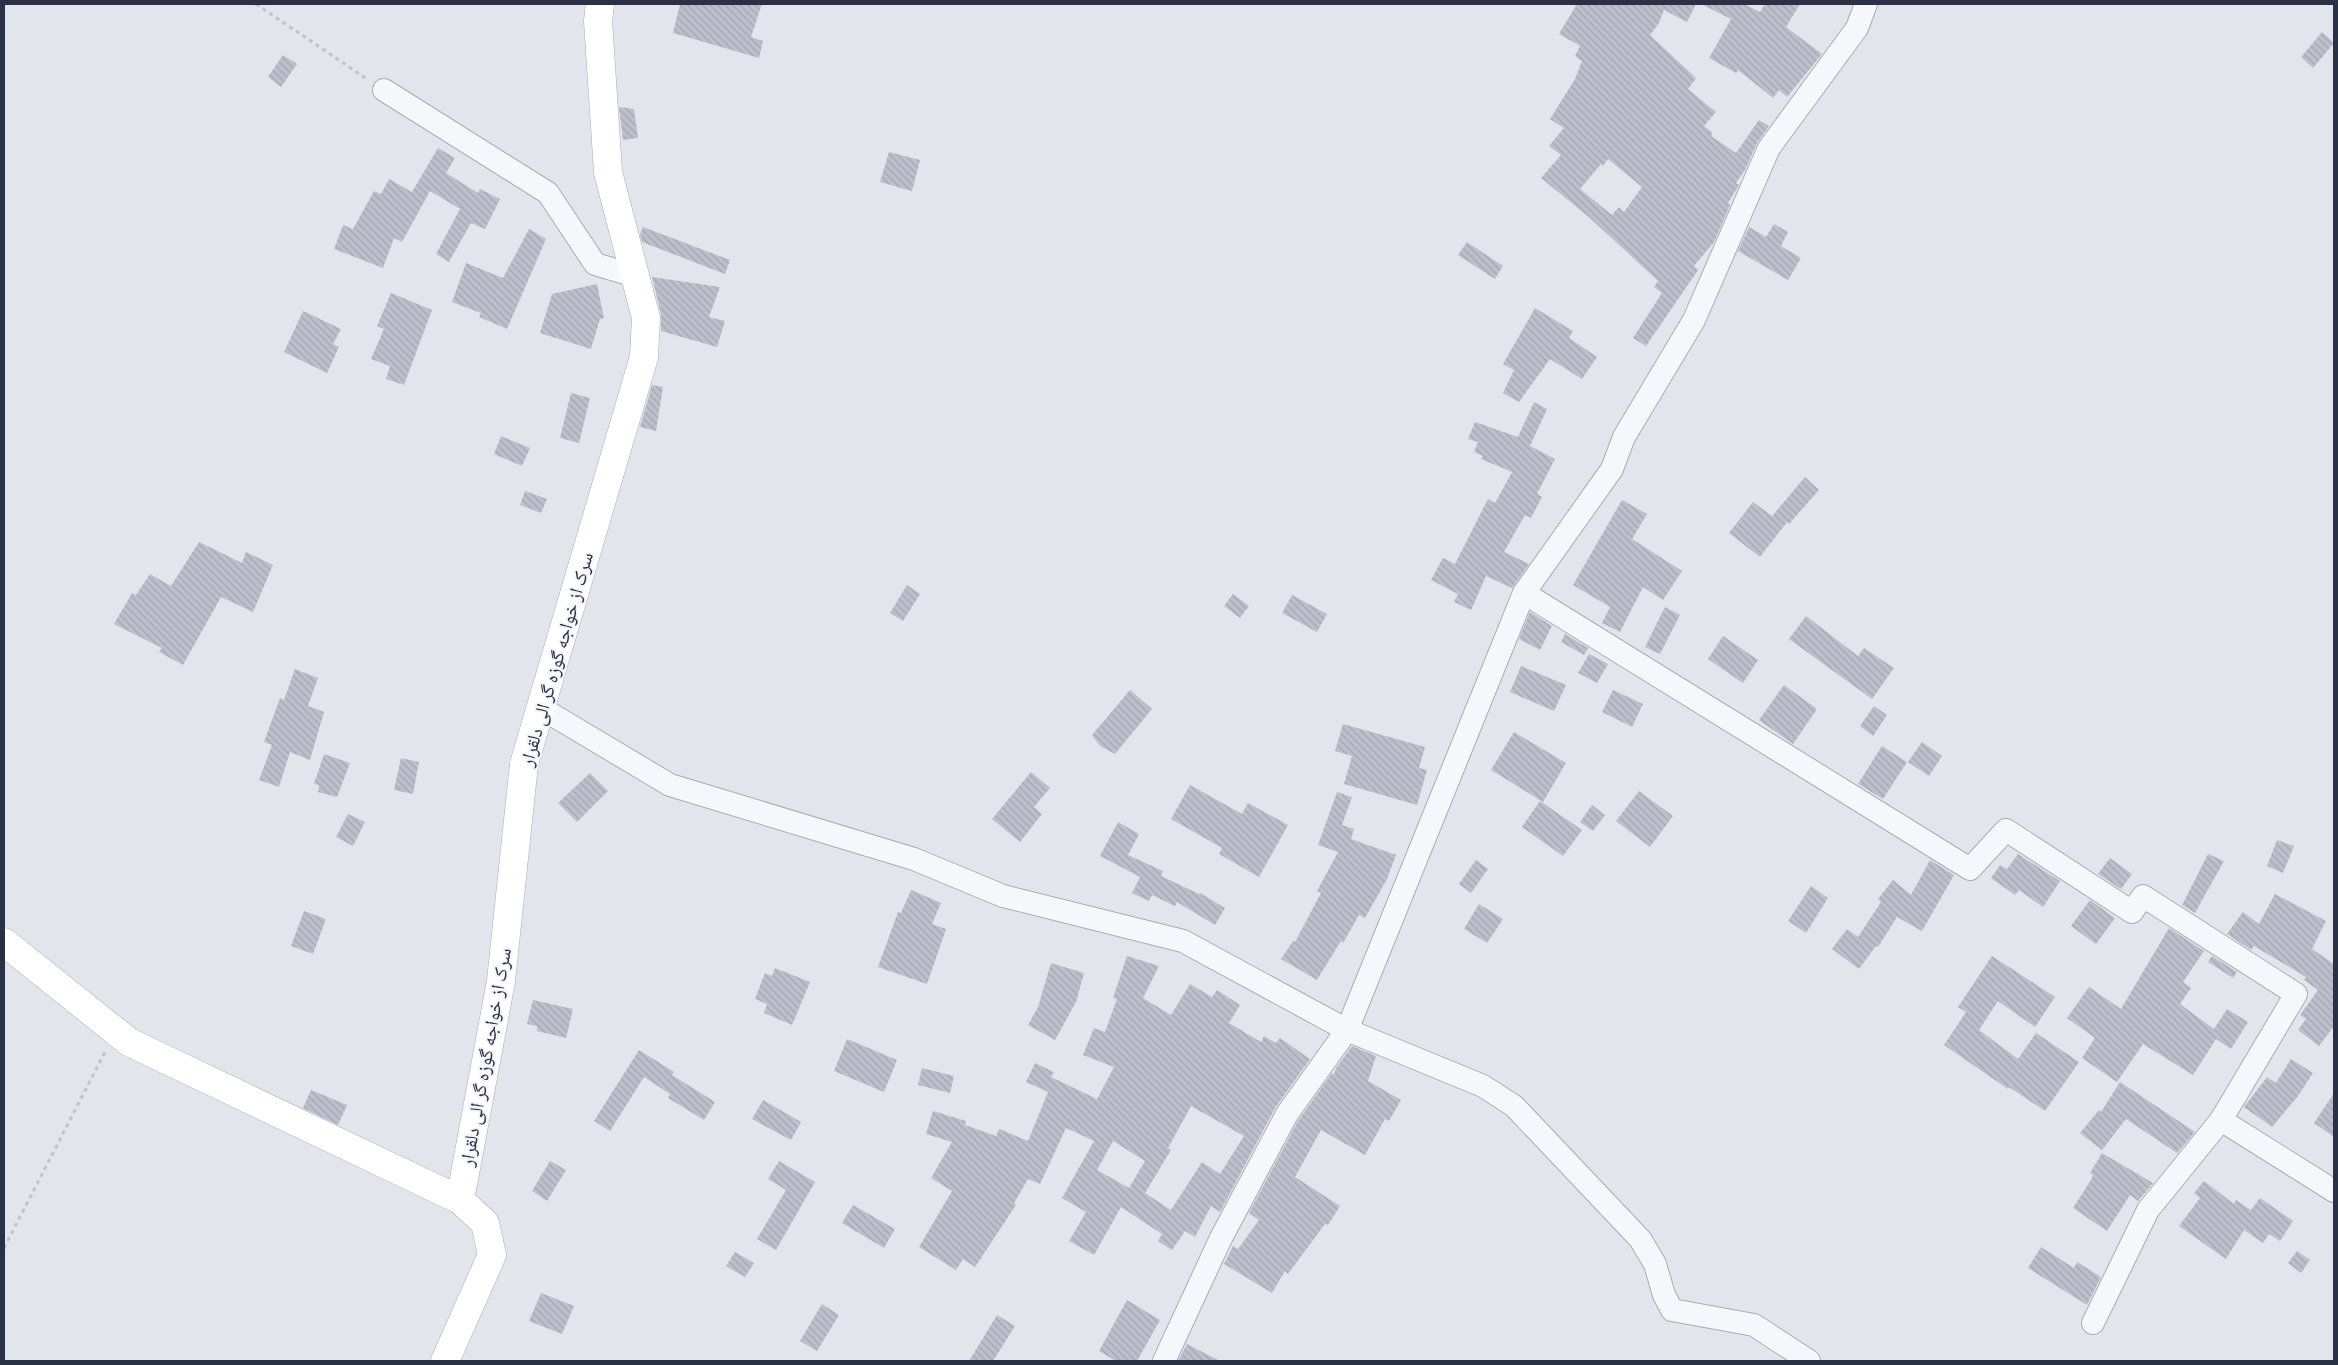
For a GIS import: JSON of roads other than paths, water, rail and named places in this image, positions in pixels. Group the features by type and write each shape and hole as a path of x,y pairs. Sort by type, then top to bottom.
{"street":[{"name":"سرک از خواجه گوزه گر الی دلقرار","path":"460,1200 501,981 524,764 644,357 646,318 608,172 598,21 600,4"},
{"path":"1164,1361 1221,1238 1286,1114 1348,1030 1524,594 1612,469 1624,437 1694,320 1769,148 1857,28 1866,4"},
{"path":"384,90 548,193 595,264 635,276"},
{"path":"1524,594 1970,869 2006,830 2132,912 2143,896 2296,994 2221,1120 2148,1210 2093,1323"},
{"path":"541,708 670,785 914,859 1003,896 1183,941 1348,1030 1483,1086 1514,1106 1640,1239 1655,1264 1664,1295 1672,1310 1754,1325 1809,1361"},
{"path":"4,942 115,1031 138,1046 460,1200 485,1222 492,1255 445,1361"},
{"path":"2221,1120 2334,1191"}]}
